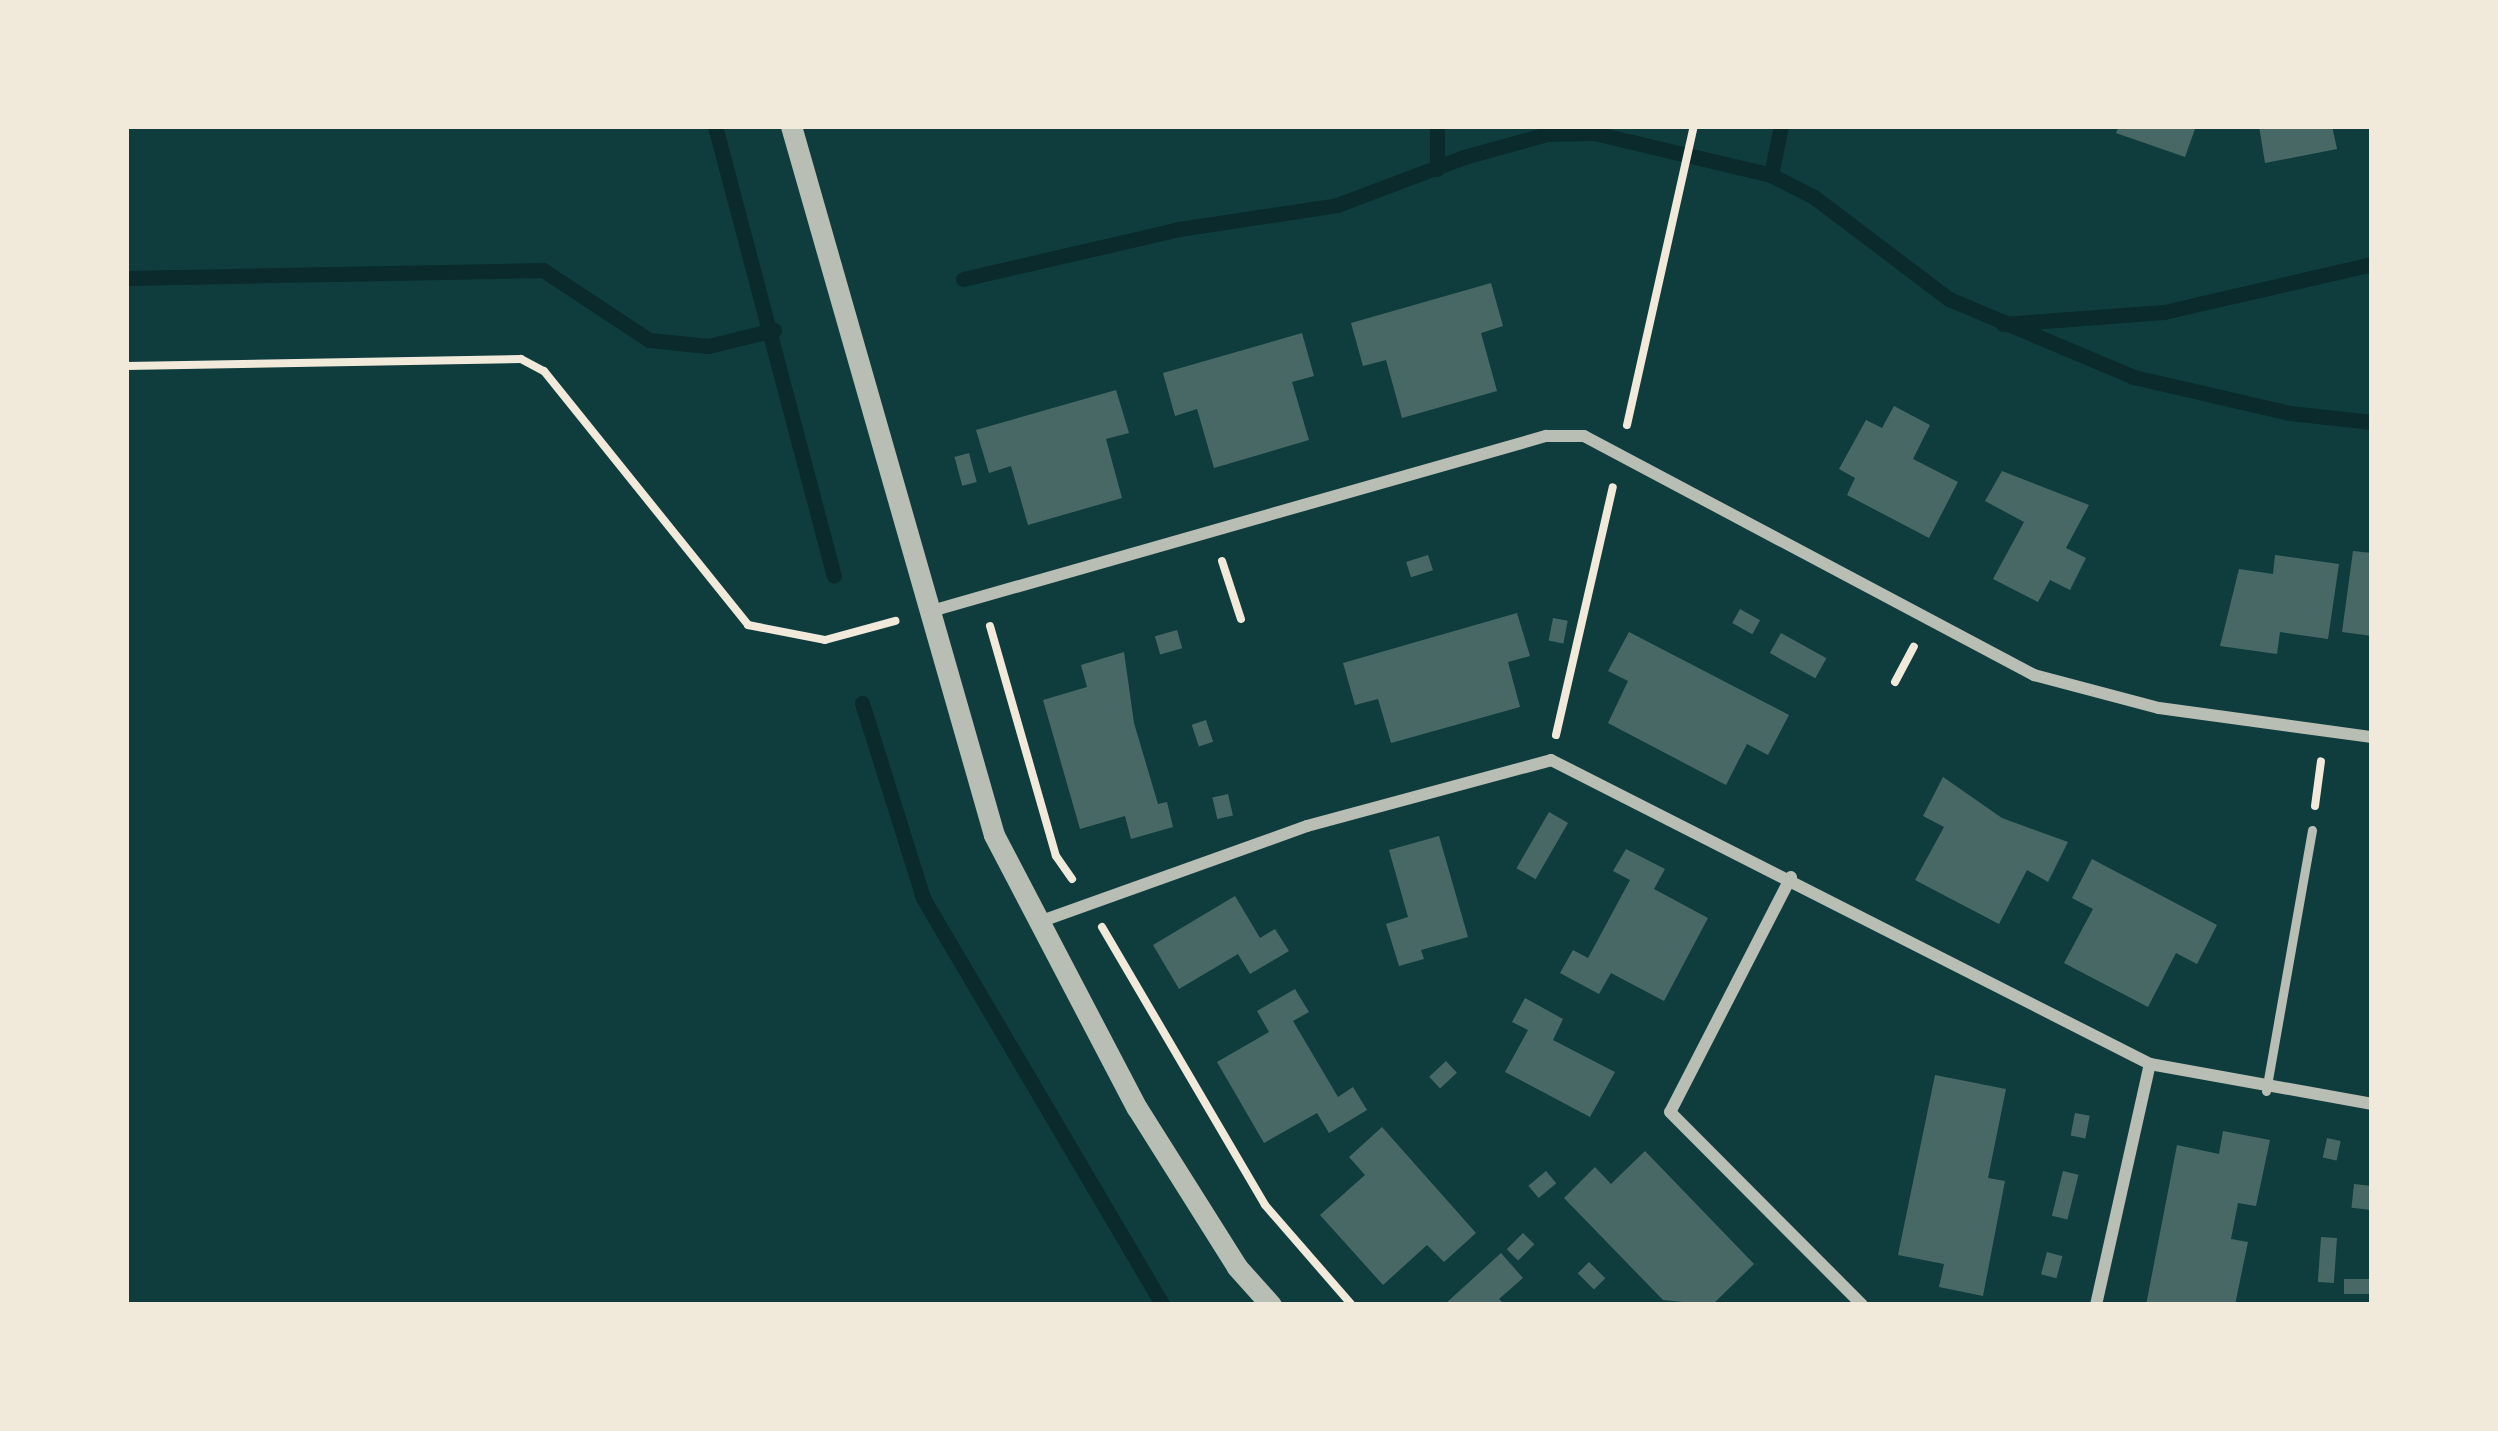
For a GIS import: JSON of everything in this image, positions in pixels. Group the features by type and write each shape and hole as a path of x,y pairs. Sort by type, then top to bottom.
{"street":[{"path":"791,126 926,612 994,836 1137,1108 1237,1267 1271,1305"},
{"path":"926,612 1546,436 1584,436 1621,451 2034,675 2158,708 2372,736"},
{"path":"1039,922 1307,826 1551,760 1791,877 2150,1064 2266,1091 2372,1104"},
{"path":"1791,877 1670,1112 1862,1305"},
{"path":"2096,1305 2150,1064"}],"lane":[{"path":"2266,1091 2312,830"}],"path":[{"path":"1551,760 1694,126"},
{"path":"126,366 521,359 544,370 748,625 825,640 926,612"},
{"path":"1213,531 1241,619"},
{"path":"982,597 1056,856 1265,1205 1352,1305"},
{"path":"2312,830 2325,730"}],"building":[{"path":"2119,126 2196,126 2185,157 2116,133"},
{"path":"2259,126 2332,126 2337,149 2265,163"},
{"path":"1491,283 1503,326 1481,333 1497,391 1402,418 1386,360 1363,366 1351,323"},
{"path":"1302,333 1314,376 1292,382 1309,440 1214,468 1197,409 1175,416 1163,373"},
{"path":"1116,390 1129,433 1106,439 1122,498 1028,525 1011,466 989,473 976,430"},
{"path":"1894,406 1930,425 1913,459 1958,482 1929,538 1847,495 1855,478 1839,469 1866,420 1882,428"},
{"path":"969,453 977,482 962,486 955,457"},
{"path":"2002,471 2089,505 2066,548 2086,558 2070,590 2050,580 2038,602 1993,579 2024,522 1985,501"},
{"path":"2353,551 2372,553 2372,636 2342,632"},
{"path":"1428,555 1433,570 1411,577 1406,562"},
{"path":"2275,555 2339,564 2328,639 2280,632 2277,654 2220,646 2239,569 2273,574"},
{"path":"1740,609 1760,620 1752,634 1732,623"},
{"path":"1517,613 1530,656 1508,662 1520,707 1391,743 1378,699 1355,705 1343,663"},
{"path":"1553,618 1568,621 1563,643 1549,641"},
{"path":"1177,630 1182,648 1160,655 1155,636"},
{"path":"1629,632 1789,715 1768,755 1747,744 1726,785 1608,723 1628,681 1608,671"},
{"path":"1781,633 1826,658 1815,678 1770,653"},
{"path":"1124,652 1134,723 1158,804 1167,802 1173,827 1131,839 1125,816 1080,829 1043,700 1087,687 1081,665"},
{"path":"1206,720 1213,742 1199,747 1192,725"},
{"path":"1943,777 2002,818 2068,842 2048,882 2027,870 1999,924 1915,880 1944,827 1923,816"},
{"path":"1228,794 1233,815 1217,819 1212,798"},
{"path":"1549,812 1568,823 1536,879 1516,868"},
{"path":"1439,836 1468,937 1421,950 1424,959 1399,966 1386,924 1408,917 1389,850"},
{"path":"1626,849 1665,869 1654,889 1708,918 1664,1001 1611,973 1599,994 1560,973 1573,950 1588,958 1630,880 1613,871"},
{"path":"2092,859 2217,925 2197,964 2176,953 2148,1007 2064,963 2093,909 2072,898"},
{"path":"1235,896 1260,938 1275,929 1289,951 1250,974 1238,954 1179,989 1153,945"},
{"path":"1295,989 1309,1012 1293,1021 1338,1097 1353,1087 1367,1110 1329,1133 1317,1113 1264,1143 1217,1062 1269,1032 1257,1011"},
{"path":"1525,998 1563,1019 1553,1040 1615,1072 1590,1117 1505,1072 1528,1030 1512,1022"},
{"path":"1446,1061 1457,1073 1440,1088 1429,1077"},
{"path":"1935,1075 2006,1089 1988,1178 2005,1181 1983,1296 1939,1287 1944,1264 1898,1255"},
{"path":"2075,1113 2090,1116 2085,1138 2071,1136"},
{"path":"1382,1127 1476,1233 1444,1262 1427,1245 1383,1285 1320,1215 1365,1175 1349,1157"},
{"path":"2223,1131 2270,1140 2256,1206 2238,1203 2231,1239 2248,1242 2235,1305 2146,1305 2177,1145 2219,1154"},
{"path":"2327,1138 2341,1141 2337,1160 2323,1158"},
{"path":"1645,1151 1754,1264 1712,1305 1663,1300 1564,1198 1595,1167 1611,1184"},
{"path":"1546,1171 1556,1183 1539,1198 1528,1186"},
{"path":"2063,1171 2079,1175 2067,1220 2052,1216"},
{"path":"2354,1184 2372,1186 2369,1210 2351,1208"},
{"path":"1523,1233 1534,1244 1518,1261 1507,1249"},
{"path":"2321,1237 2337,1238 2334,1283 2318,1282"},
{"path":"2047,1252 2062,1256 2057,1278 2041,1274"},
{"path":"1501,1253 1523,1278 1499,1299 1505,1305 1444,1305"},
{"path":"1589,1262 1605,1278 1594,1290 1578,1273"},
{"path":"2344,1279 2371,1279 2371,1294 2344,1294"}],"waterway":[{"path":"715,126 834,576"},
{"path":"1437,126 1437,169"},
{"path":"1771,175 1781,126"},
{"path":"963,279 1179,229 1337,205 1464,157 1547,134 1594,133 1771,175 1814,197 1949,299 2134,377 2290,413 2372,422"},
{"path":"2003,324 2164,312 2372,264"},
{"path":"126,278 543,270 649,340 708,346 774,330"},
{"path":"862,703 923,898 1163,1305"}]}
